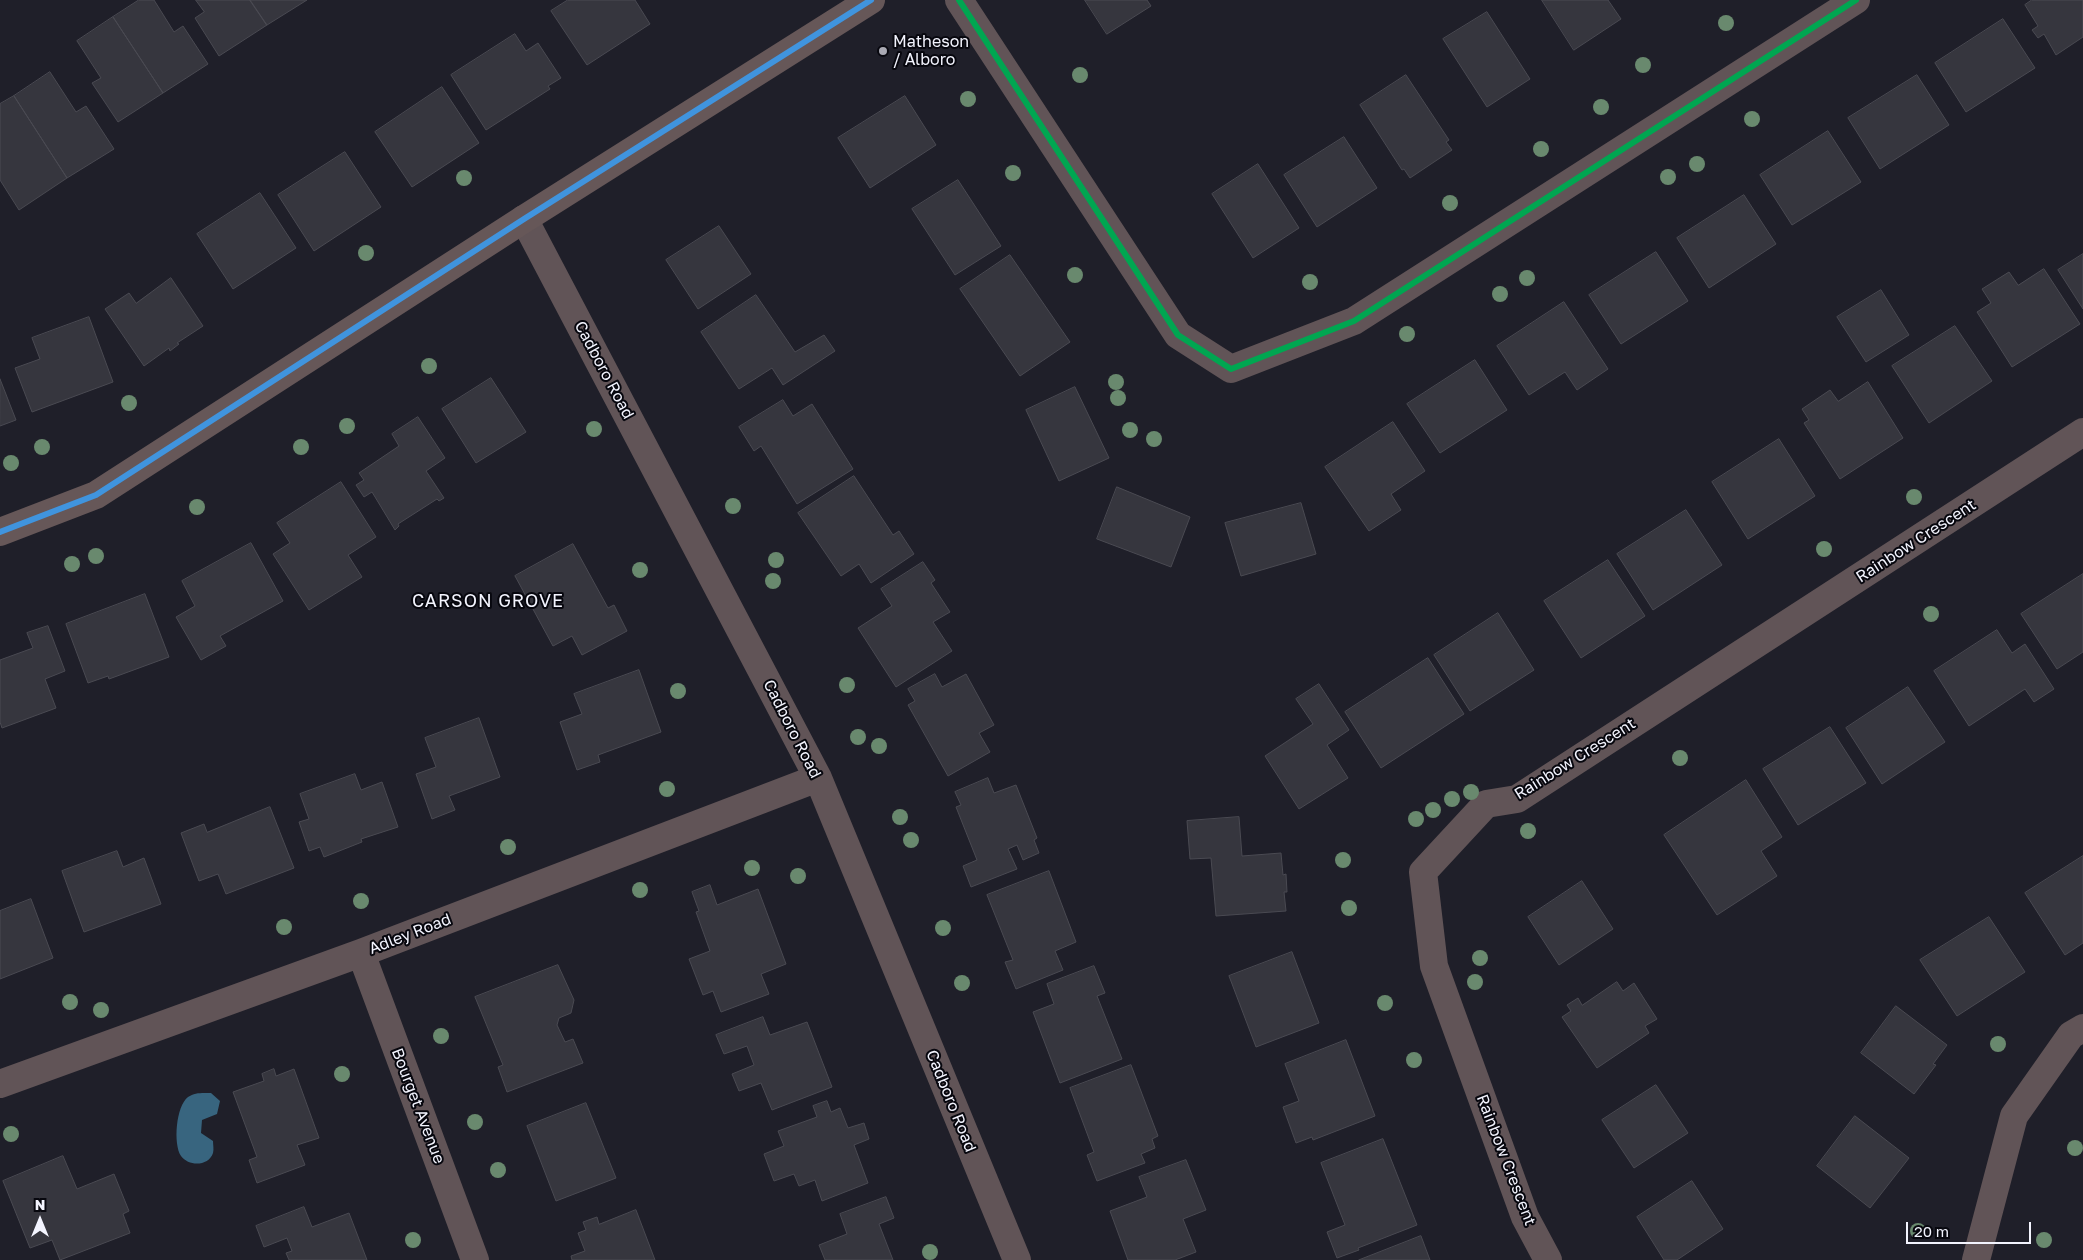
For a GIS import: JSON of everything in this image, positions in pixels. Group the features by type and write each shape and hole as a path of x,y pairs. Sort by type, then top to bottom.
{"street":[{"path":"0,532 96,495 524,218 871,0"},
{"path":"958,0 1178,334 1231,369 1354,321 1856,0"},
{"name":"Cadboro Road","path":"524,218 818,778 1017,1260"},
{"name":"Rainbow Crescent","path":"1548,1260 1525,1217 1434,966 1423,872 1486,804 1517,798 2083,432"},
{"name":"Adley Road","path":"0,1084 361,953 818,778"},
{"name":"Bourget Avenue","path":"361,953 476,1260"},
{"path":"1976,1260 2014,1116 2071,1035 2083,1028"}],"water":[{"path":"211,1093 220,1101 217,1114 202,1120 201,1133 213,1141 213,1153 203,1163 189,1162 181,1156 177,1143 178,1116 188,1097 193,1094"}],"building":[{"path":"139,0 154,0 174,32 183,26 208,64 163,93 113,17"},
{"path":"196,0 250,0 267,25 219,56 195,18 204,12"},
{"path":"250,0 307,0 267,25"},
{"path":"568,0 635,0 650,24 587,65 551,11"},
{"path":"1085,0 1147,0 1151,6 1107,34"},
{"path":"1542,0 1608,0 1621,19 1574,50"},
{"path":"2032,0 2083,0 2083,37 2056,55 2044,34 2038,38 2032,30 2038,26 2025,5"},
{"path":"1487,12 1530,79 1487,107 1443,39"},
{"path":"113,17 163,93 118,122 92,83 101,78 77,41"},
{"path":"2003,19 2035,68 1966,112 1935,63"},
{"path":"515,34 526,51 538,43 561,78 548,86 550,89 486,130 451,75"},
{"path":"50,72 76,112 86,106 114,149 67,178 14,96"},
{"path":"1406,75 1449,140 1446,142 1452,150 1410,178 1404,169 1402,170 1360,105"},
{"path":"1917,75 1949,125 1880,169 1848,118"},
{"path":"442,87 479,143 412,187 375,132"},
{"path":"14,96 67,178 19,210 0,180 0,104"},
{"path":"905,96 936,145 870,188 838,138"},
{"path":"1828,131 1861,182 1792,225 1760,175"},
{"path":"1344,137 1377,188 1317,227 1284,175"},
{"path":"345,152 381,207 314,251 278,195"},
{"path":"1258,164 1299,228 1253,258 1212,194"},
{"path":"958,180 1001,246 955,275 912,209"},
{"path":"260,193 296,248 233,289 197,234"},
{"path":"1744,195 1776,244 1709,288 1677,238"},
{"path":"719,226 751,274 698,309 666,260"},
{"path":"1656,252 1688,301 1621,344 1589,295"},
{"path":"2083,254 2083,309 2058,270"},
{"path":"1010,255 1070,342 1020,376 960,289"},
{"path":"2044,269 2080,324 2012,367 1977,312 1991,303 1982,289 2009,272 2018,285"},
{"path":"171,278 203,326 177,343 179,344 170,351 169,348 144,366 105,309 129,293 136,303"},
{"path":"1881,290 1909,335 1866,362 1837,317"},
{"path":"756,295 795,352 824,335 835,351 783,385 772,368 739,389 701,332"},
{"path":"1564,302 1608,369 1577,390 1565,372 1529,395 1497,346"},
{"path":"89,317 113,382 32,412 15,368 40,359 32,338"},
{"path":"1955,326 1992,381 1929,423 1892,366"},
{"path":"1475,360 1507,410 1440,453 1407,404"},
{"path":"491,378 526,432 476,463 442,409"},
{"path":"0,379 16,420 0,426"},
{"path":"1868,382 1903,438 1840,479 1804,423 1809,420 1802,409 1830,390 1838,401"},
{"path":"1075,387 1109,458 1059,481 1026,410"},
{"path":"783,400 793,416 812,404 853,469 797,504 761,446 754,451 739,427"},
{"path":"418,417 445,458 426,471 444,498 439,501 437,499 398,524 399,526 395,530 372,492 364,497 356,485 364,480 359,473 399,446 392,434"},
{"path":"1393,422 1425,471 1391,494 1401,510 1369,531 1325,467"},
{"path":"1779,439 1815,496 1748,539 1712,482"},
{"path":"854,476 893,535 899,531 914,554 871,583 859,564 841,576 798,513"},
{"path":"341,482 376,537 348,555 362,577 309,610 273,554 290,543 277,523"},
{"path":"1117,487 1190,517 1171,567 1097,539"},
{"path":"1301,503 1316,554 1241,576 1225,523"},
{"path":"1686,510 1722,565 1653,610 1617,554"},
{"path":"251,543 283,601 220,636 226,646 201,660 176,617 195,606 182,581"},
{"path":"573,544 608,608 614,605 627,631 582,655 572,636 553,646 515,576"},
{"path":"1608,560 1645,616 1581,658 1544,601"},
{"path":"923,562 935,580 931,583 950,612 933,622 952,651 896,687 858,628 892,606 881,589"},
{"path":"2083,574 2083,652 2057,669 2021,614"},
{"path":"145,594 169,657 109,679 108,676 88,683 66,624"},
{"path":"1498,613 1534,670 1470,711 1434,655"},
{"path":"48,626 65,671 45,679 56,708 2,728 0,722 0,660 33,648 27,633"},
{"path":"1997,630 2012,653 2025,644 2054,689 2034,702 2025,689 1969,726 1934,671"},
{"path":"1428,658 1464,714 1381,768 1345,712"},
{"path":"639,670 661,732 598,755 600,762 577,770 560,722 582,714 574,694"},
{"path":"935,674 942,687 966,674 994,725 979,733 990,752 948,776 908,705 915,701 908,689"},
{"path":"1319,684 1349,730 1327,745 1348,778 1299,809 1265,756 1313,724 1296,699"},
{"path":"1908,687 1945,742 1882,784 1846,728"},
{"path":"479,718 500,777 449,796 455,810 432,819 416,774 436,767 425,738"},
{"path":"1830,727 1866,783 1798,825 1763,769"},
{"path":"355,774 361,790 382,782 398,827 361,839 362,842 324,857 320,847 309,851 299,822 309,819 300,794"},
{"path":"988,778 994,793 1016,785 1037,838 1034,840 1039,853 1023,860 1017,845 1008,849 1017,869 971,887 963,866 977,860 956,807 961,805 955,792"},
{"path":"1746,780 1782,837 1761,851 1777,876 1717,915 1664,835"},
{"path":"270,807 294,868 226,894 218,874 199,881 181,833 204,824 207,832"},
{"path":"1239,817 1242,856 1281,853 1283,875 1286,874 1287,892 1284,892 1286,911 1216,916 1211,858 1190,859 1187,821"},
{"path":"117,851 123,867 144,858 161,904 84,932 62,871"},
{"path":"2083,856 2083,943 2065,955 2025,893"},
{"path":"1049,871 1076,942 1055,951 1063,970 1016,989 1005,962 1013,960 987,895"},
{"path":"1582,881 1613,929 1559,965 1528,917"},
{"path":"710,885 717,905 758,889 786,964 761,974 769,994 721,1012 713,991 703,995 689,959 710,951 696,912 699,911 692,892"},
{"path":"31,899 53,958 0,979 0,911"},
{"path":"1989,917 2025,972 1957,1016 1920,960"},
{"path":"1292,952 1319,1023 1256,1047 1229,976"},
{"path":"558,965 574,1000 571,1013 559,1018 557,1025 565,1042 573,1039 583,1063 507,1092 498,1067 503,1065 475,997"},
{"path":"1094,966 1105,993 1097,996 1122,1059 1060,1083 1033,1012 1054,1004 1047,984"},
{"path":"1617,982 1623,991 1634,983 1657,1019 1645,1026 1649,1033 1597,1068 1562,1017 1571,1011 1567,1005 1578,998 1582,1005"},
{"path":"1896,1006 1947,1045 1933,1064 1936,1065 1914,1094 1861,1053"},
{"path":"763,1017 770,1035 807,1022 832,1087 772,1110 761,1083 739,1091 732,1074 754,1065 747,1046 724,1054 716,1035"},
{"path":"1346,1040 1375,1116 1313,1140 1312,1137 1296,1143 1283,1107 1299,1101 1285,1064"},
{"path":"1131,1065 1158,1136 1152,1139 1155,1148 1141,1154 1145,1163 1097,1181 1087,1155 1094,1152 1070,1088"},
{"path":"274,1069 276,1076 294,1069 319,1138 297,1145 305,1165 257,1183 249,1160 257,1157 233,1092 264,1081 262,1074"},
{"path":"1656,1085 1688,1133 1634,1168 1602,1120"},
{"path":"827,1101 831,1112 840,1108 848,1128 864,1123 869,1139 854,1145 868,1183 822,1201 815,1180 799,1186 794,1174 774,1181 764,1154 784,1146 778,1131 817,1117 813,1106"},
{"path":"586,1103 616,1178 556,1201 527,1126"},
{"path":"1855,1116 1909,1158 1870,1208 1817,1166"},
{"path":"1383,1139 1417,1225 1337,1258 1327,1232 1345,1225 1321,1163"},
{"path":"63,1156 77,1189 114,1174 129,1211 123,1214 130,1233 60,1260 52,1240 30,1248 3,1181"},
{"path":"1186,1160 1206,1210 1183,1219 1196,1252 1175,1260 1128,1260 1110,1211 1147,1197 1139,1177"},
{"path":"1692,1181 1723,1229 1677,1260 1664,1260 1637,1217"},
{"path":"886,1197 894,1218 879,1224 893,1260 825,1260 819,1245 847,1234 840,1214"},
{"path":"304,1207 312,1227 349,1213 367,1260 289,1260 286,1253 292,1251 287,1238 264,1247 256,1226"},
{"path":"636,1210 655,1260 572,1260 571,1256 585,1251 578,1233 586,1230 583,1222 597,1217 599,1224"},
{"path":"1421,1236 1430,1260 1359,1260"}],"transit line":[{"path":"0,532 96,495 524,219 871,0"},
{"path":"959,0 1178,335 1231,369 1354,321 1856,0"}],"place":[{"name":"Matheson / Alboro","path":"883,51"}],"district":[{"name":"CARSON GROVE","path":"488,601"}]}
